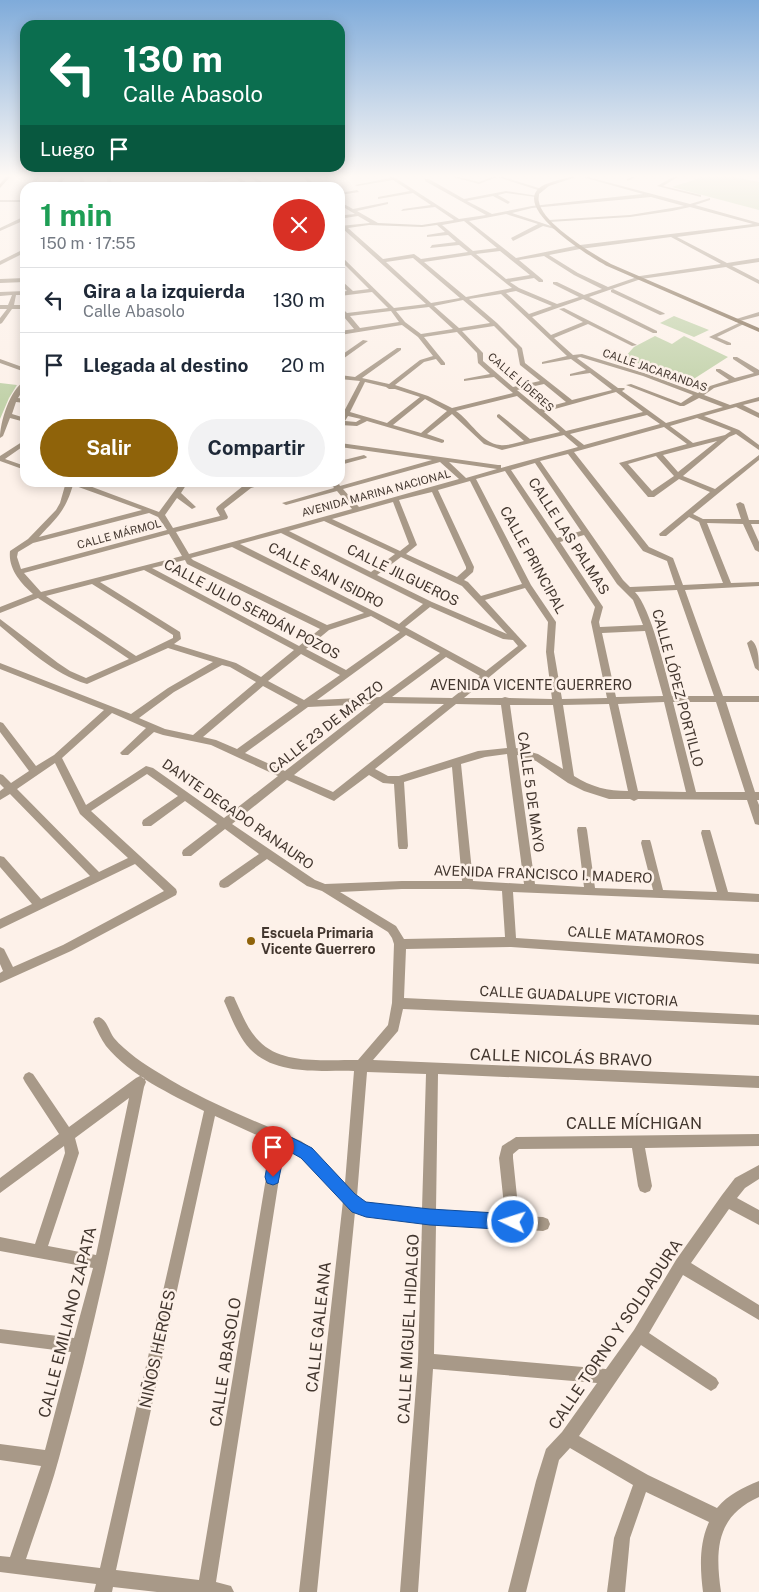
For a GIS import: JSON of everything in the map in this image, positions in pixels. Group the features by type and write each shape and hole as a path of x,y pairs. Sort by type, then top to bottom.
{"main road":[{"path":"587,251 608,264 759,330"}],"street":[{"name":"CALLE LÍDERES","path":"369,251 458,330 480,353 480,362 494,375 582,447"},
{"path":"468,251 516,289 634,345"},
{"path":"420,261 487,251"},
{"path":"503,251 541,281"},
{"path":"514,260 559,251"},
{"path":"700,251 759,282"},
{"path":"0,263 20,253"},
{"path":"545,254 576,274 662,314"},
{"path":"380,261 414,256 495,324 520,349 522,364 572,403"},
{"path":"530,318 643,279 759,260"},
{"path":"345,262 392,309 403,324 420,336 443,364"},
{"path":"505,281 534,276"},
{"path":"0,281 20,280"},
{"path":"555,282 655,332"},
{"path":"0,322 10,308 14,295 20,285"},
{"path":"345,286 352,293"},
{"path":"345,316 428,305 516,289"},
{"path":"345,294 374,290"},
{"path":"502,292 572,356 692,445"},
{"path":"0,294 20,294"},
{"path":"0,307 20,308"},
{"path":"736,320 759,314"},
{"path":"345,318 358,330"},
{"path":"550,337 588,322"},
{"path":"729,344 712,337 743,323"},
{"path":"345,332 403,324"},
{"path":"420,336 495,324"},
{"path":"345,355 365,341"},
{"path":"356,379 399,349"},
{"path":"544,363 572,356"},
{"name":"CALLE JACARANDAS","path":"572,356 580,356 645,375 759,416"},
{"path":"390,387 422,361 437,357"},
{"path":"735,358 759,373"},
{"path":"0,361 20,368"},
{"path":"718,370 733,380"},
{"path":"572,375 591,371"},
{"path":"629,386 682,405 712,387 759,373"},
{"path":"466,380 494,375"},
{"path":"539,411 619,391 645,375"},
{"path":"345,378 364,379 424,397 452,410 489,446 505,449 649,413"},
{"path":"364,379 346,413 442,441"},
{"path":"511,389 544,382"},
{"path":"0,436 20,388"},
{"path":"422,436 452,410 517,394"},
{"path":"388,425 424,397"},
{"name":"AVENIDA MARINA NACIONAL","path":"0,610 39,595 186,557 434,489 502,468 759,399"},
{"path":"14,400 20,401"},
{"path":"9,414 20,418"},
{"path":"499,416 529,442"},
{"path":"698,416 737,431 759,448"},
{"path":"345,423 357,424 367,419"},
{"path":"727,436 678,476 651,495 623,463 727,436 737,431"},
{"path":"0,458 20,445"},
{"path":"345,445 502,468"},
{"path":"570,451 646,549 670,560 755,796 759,821"},
{"path":"658,454 678,476 716,492"},
{"path":"345,462 364,457"},
{"path":"663,534 759,457"},
{"path":"0,458 20,466"},
{"path":"345,483 424,465 441,458"},
{"name":"CALLE PRINCIPAL","path":"441,458 468,479 527,585 554,626 550,652 569,778"},
{"name":"CALLE LÓPEZ PORTILLO","path":"536,460 620,582 637,599 648,628 668,699 692,796"},
{"name":"CALLE LAS PALMAS","path":"502,468 556,541 599,607 595,618 597,630 634,797"},
{"path":"31,541 62,507 69,487"},
{"path":"89,487 160,515 190,562 326,628"},
{"path":"160,515 181,487"},
{"name":"CALLE MÁRMOL","path":"20,572 224,517 220,509 247,487"},
{"path":"286,503 331,487"},
{"path":"339,487 357,510"},
{"path":"434,489 467,558 470,570 458,581"},
{"path":"176,494 192,508"},
{"path":"371,576 413,544 396,499"},
{"path":"740,504 759,550"},
{"path":"136,660 39,595 14,562 14,551 31,541 148,511"},
{"path":"688,514 702,521 759,522"},
{"path":"0,666 111,709 152,728 213,742 334,797 522,646 470,587 324,519"},
{"path":"702,521 728,585"},
{"name":"CALLE JILGUEROS","path":"282,530 429,604 506,637 516,638"},
{"path":"556,541 585,532"},
{"name":"CALLE SAN ISIDRO","path":"233,544 372,613 486,675"},
{"name":"CALLE JULIO SERDÁN POZOS","path":"145,568 302,649 346,674"},
{"path":"0,622 61,668 87,681 167,645 178,636 93,581"},
{"path":"629,590 759,584"},
{"path":"481,599 527,585"},
{"path":"238,753 346,674 402,629 429,604"},
{"path":"195,738 326,628 372,613"},
{"path":"597,630 648,628"},
{"path":"751,643 759,668"},
{"path":"167,645 233,665 292,700 304,704"},
{"name":"CALLE 23 DE MARZO","path":"187,853 382,700 446,653"},
{"path":"132,718 171,690 221,661"},
{"name":"AVENIDA VICENTE GUERRERO","path":"304,704 382,700 559,702 759,699"},
{"name":"CALLE 5 DE MAYO","path":"505,700 530,888"},
{"path":"0,796 57,757 111,709"},
{"path":"0,725 35,772"},
{"path":"125,753 152,728"},
{"path":"368,770 386,780 399,780 491,752 512,751 534,755 569,778 596,792 609,795 634,797 755,796"},
{"path":"0,952 5,975 67,948 172,892 84,811 57,757"},
{"path":"456,762 468,885"},
{"name":"DANTE DEGADO RANAURO","path":"84,811 146,770 150,771 184,797 267,854 311,883 325,888"},
{"path":"0,778 98,877"},
{"path":"399,780 403,846"},
{"path":"148,823 184,797"},
{"path":"582,830 590,892"},
{"path":"706,833 724,896"},
{"path":"646,842 659,894"},
{"path":"224,884 267,854"},
{"path":"0,924 136,859"},
{"path":"0,860 40,905"},
{"name":"AVENIDA FRANCISCO I. MADERO","path":"325,888 468,885 590,892 759,898"},
{"path":"507,887 511,942"},
{"path":"325,888 392,929 400,944 398,1003 394,1027 361,1066"},
{"name":"CALLE MATAMOROS","path":"400,944 511,942 759,959"},
{"name":"CALLE NICOLÁS BRAVO","path":"230,1001 246,1036 254,1046 266,1056 281,1062 759,1082"},
{"name":"CALLE GUADALUPE VICTORIA","path":"398,1003 759,1020"},
{"path":"99,1022 103,1034 143,1080 211,1106 306,1153 357,1206 366,1210 430,1217 543,1224"},
{"name":"CALLE GALEANA","path":"308,1592 350,1199 361,1066"},
{"name":"CALLE MIGUEL HIDALGO","path":"409,1592 426,1360 432,1068"},
{"path":"29,1078 68,1136 72,1153 39,1252"},
{"path":"0,1186 143,1080"},
{"name":"CALLE EMILIANO ZAPATA","path":"8,1564 51,1459 101,1263 143,1080"},
{"name":"NIÑOS HEROES","path":"105,1584 211,1106"},
{"name":"CALLE ABASOLO","path":"206,1591 279,1138"},
{"name":"CALLE MÍCHIGAN","path":"513,1222 506,1158 510,1146 522,1141 759,1140"},
{"path":"637,1141 644,1186"},
{"name":"CALLE TORNO Y SOLDADURA","path":"517,1592 552,1455 568,1438 639,1335 681,1265 727,1200 740,1184 759,1172"},
{"path":"727,1200 759,1218"},
{"path":"0,1244 101,1263"},
{"path":"681,1265 759,1313"},
{"path":"639,1335 711,1383"},
{"path":"0,1336 80,1346"},
{"path":"426,1360 610,1377"},
{"path":"568,1438 642,1481 719,1518"},
{"path":"0,1452 51,1459"},
{"path":"616,1592 622,1538 642,1481"},
{"path":"712,1592 708,1555 712,1534 719,1518 732,1504 749,1492 759,1489"},
{"path":"8,1564 105,1584 225,1592"}],"green space":[{"path":"674,316 709,330 694,337 660,323"},
{"path":"655,336 672,344 684,336 728,357 689,382 624,358 634,347"},
{"path":"0,383 17,385 0,419"}],"place":[{"name":"Escuela Primaria Vicente Guerrero","path":"251,941"}],"route":[{"path":"273,1177 279,1138 306,1153 357,1206 366,1210 430,1217 513,1222"}]}
